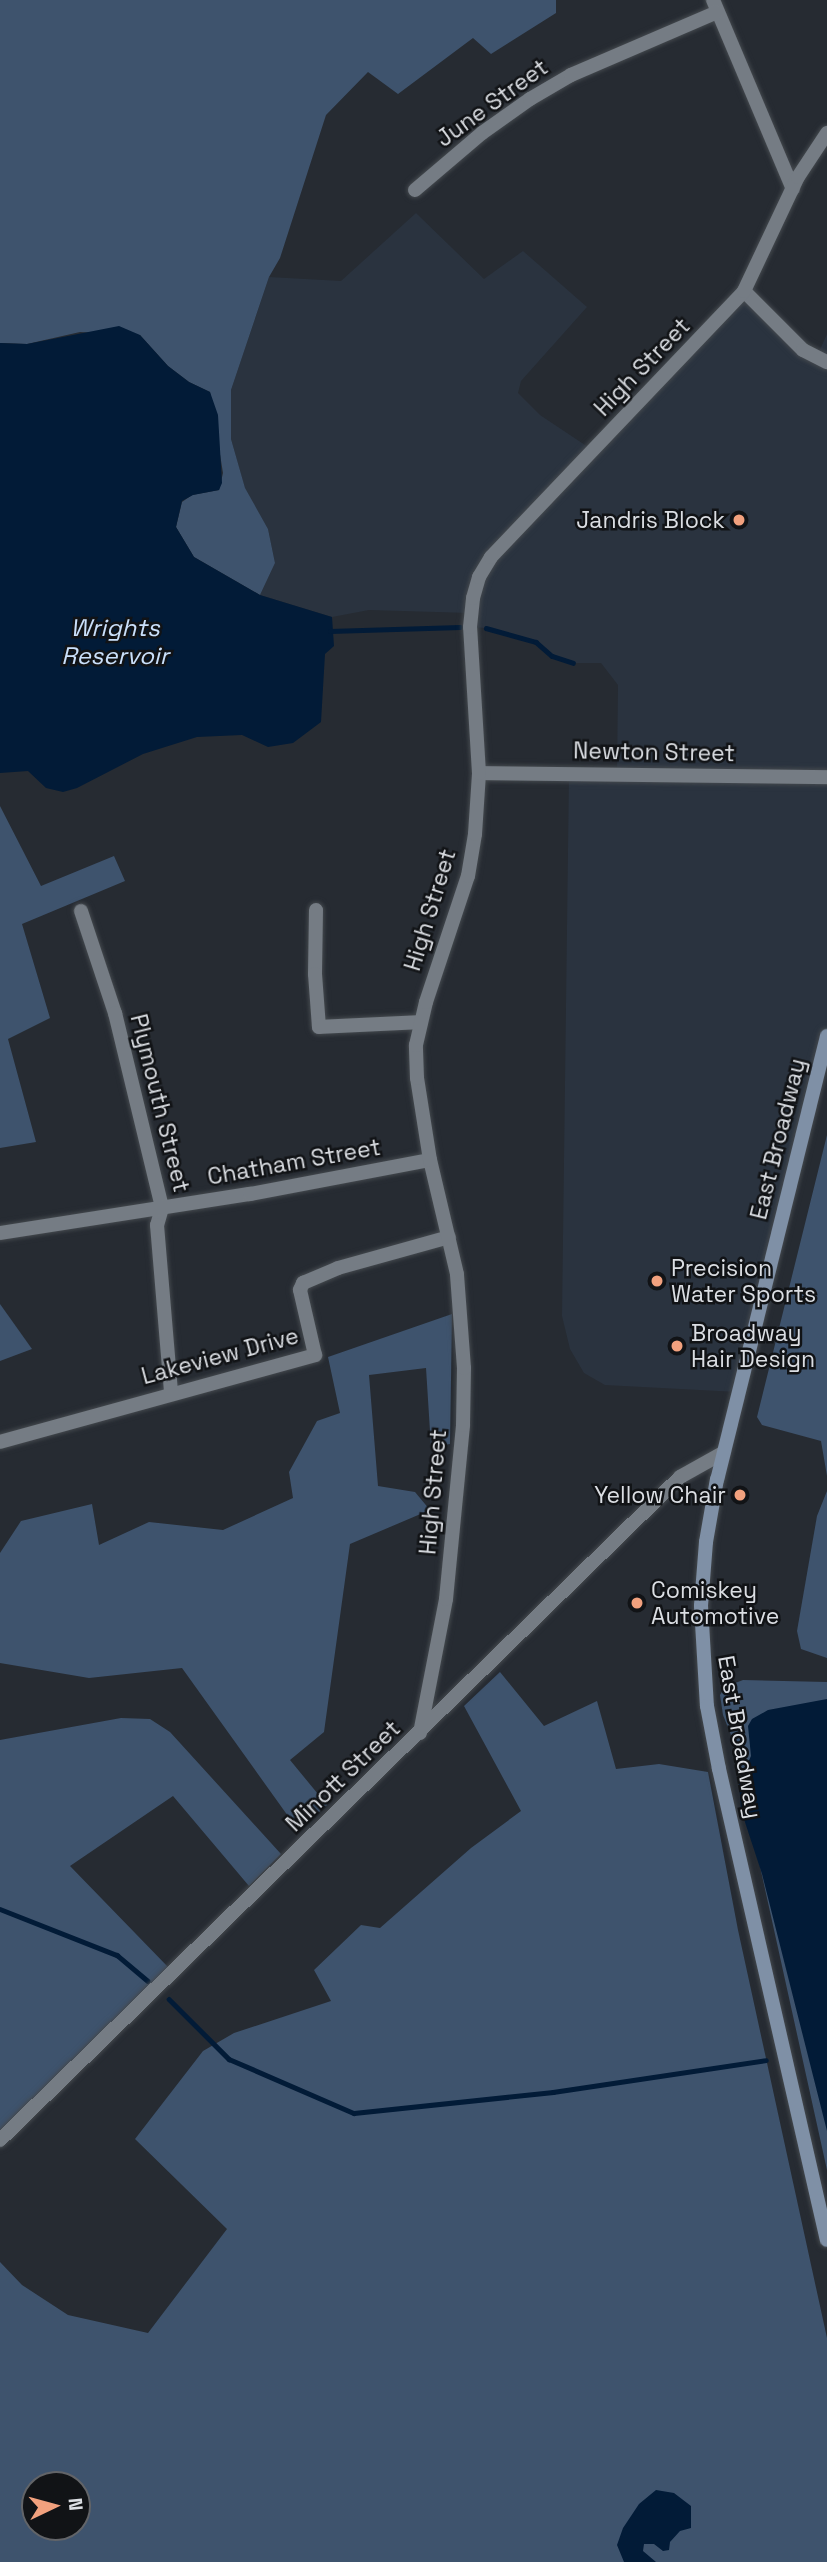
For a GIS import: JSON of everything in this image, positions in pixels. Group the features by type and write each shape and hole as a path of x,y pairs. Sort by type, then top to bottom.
{"main road":[{"name":"East Broadway","path":"827,1036 723,1453 706,1542 701,1606 707,1706 827,2240"}],"street":[{"path":"715,6 793,189"},
{"name":"June Street","path":"415,190 482,133 530,99 571,75 715,6"},
{"name":"High Street","path":"420,1733 446,1599 463,1425 462,1324 449,1237 430,1160 417,1078 416,1045 468,876 475,834 479,773 470,627 479,577 491,557 744,291 793,189 827,133"},
{"path":"744,291 803,350 827,362"},
{"name":"Newton Street","path":"479,773 827,777"},
{"name":"Plymouth Street","path":"81,911 116,1013 162,1208 157,1225 172,1393"},
{"path":"316,911 315,974 319,1027 421,1022"},
{"name":"Chatham Street","path":"0,1233 162,1208 430,1160"},
{"name":"Lakeview Drive","path":"0,1442 315,1355 300,1290 303,1283 338,1268 449,1237"},
{"name":"Minott Street","path":"0,2140 681,1477 723,1453"}],"shaded area":[{"path":"0,0 556,0 556,13 491,54 473,38 398,94 368,72 326,115 280,258 269,277 231,390 231,439 245,488 268,529 275,563 260,595 194,557 176,527 182,502 192,495 219,490 223,473 210,392 189,382 168,366 140,335 80,332 27,344 0,343"},
{"path":"416,213 484,279 523,251 587,307 521,381 518,393 540,415 594,451 744,291 817,356 827,334 827,1036 738,1392 605,1385 584,1373 570,1349 562,1316 569,773 617,775 618,685 601,663 573,663 552,656 536,642 486,628 470,627 470,613 369,610 332,617 260,595 275,563 268,529 245,489 231,439 231,390 269,277 341,281"},
{"path":"0,806 41,886 114,856 125,881 22,924 50,1018 8,1039 36,1142 0,1148"},
{"path":"827,1135 827,1476 821,1441 762,1425 757,1417"},
{"path":"0,1304 32,1349 0,1361"},
{"path":"452,1314 450,1444 431,1447 426,1368 369,1375 378,1486 415,1492 430,1510 350,1544 324,1732 290,1760 327,1805 298,1830 182,1668 89,1678 0,1663 0,1553 21,1521 92,1504 99,1545 149,1522 223,1530 293,1498 289,1472 317,1421 340,1413 328,1357"},
{"path":"827,1491 827,1658 801,1649 797,1631 817,1516"},
{"path":"500,1672 544,1726 597,1701 616,1769 659,1764 708,1772 738,1930 827,2338 827,2562 0,2562 0,2262 22,2285 68,2315 148,2333 227,2229 135,2139 203,2051 234,2033 331,2001 314,1970 361,1925 380,1928 471,1848 521,1811 464,1706"},
{"path":"743,1680 827,1682 827,2170 731,1735 723,1715 720,1695 725,1687"},
{"path":"121,1718 150,1719 170,1732 281,1854 249,1886 173,1796 70,1866 168,1967 0,2132 0,1740"}],"water":[{"name":"Wrights Reservoir","path":"119,326 140,335 168,366 189,382 210,392 218,415 222,483 219,490 193,495 182,501 176,527 194,557 260,595 332,617 334,646 325,654 321,722 293,743 268,747 242,735 197,737 143,754 77,788 63,792 46,788 28,771 0,773 0,343 27,344"},
{"path":"827,1699 827,2131 762,1874 741,1810 739,1782 751,1756 748,1726 752,1719 768,1710"},
{"path":"656,2490 674,2493 691,2506 691,2528 680,2531 670,2542 669,2550 663,2551 654,2544 644,2544 643,2551 656,2562 624,2562 617,2545 623,2528 639,2504"}],"waterway":[{"path":"330,631 460,627"},
{"path":"486,628 536,642 552,656 573,663"},
{"path":"0,1909 117,1955 148,1981"},
{"path":"169,1999 229,2059 354,2113 553,2092 766,2060"}],"place":[{"name":"Jandris Block","path":"739,520"},
{"name":"Precision Water Sports","path":"657,1281"},
{"name":"Broadway Hair Design","path":"677,1346"},
{"name":"Yellow Chair","path":"740,1495"},
{"name":"Comiskey Automotive","path":"637,1603"}]}
